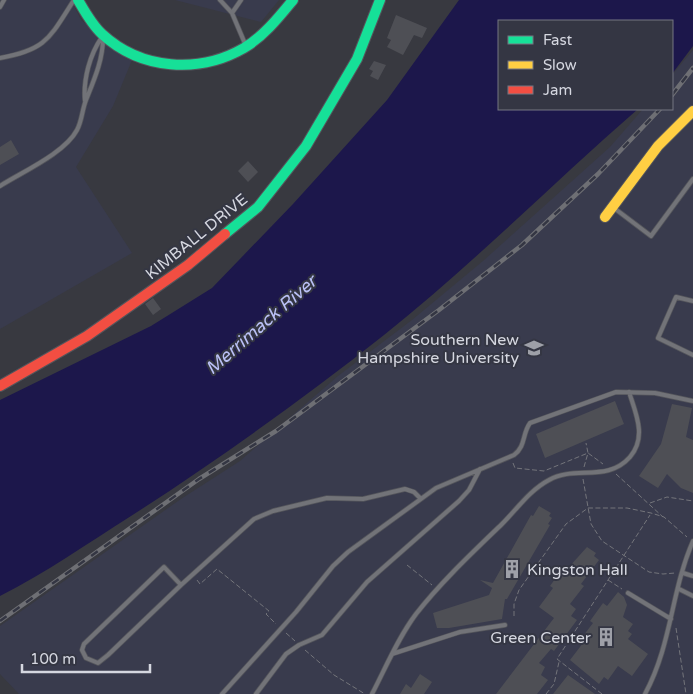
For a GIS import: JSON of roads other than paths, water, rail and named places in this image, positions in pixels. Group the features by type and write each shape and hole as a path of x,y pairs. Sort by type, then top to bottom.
{"street":[{"path":"78,0 103,36 137,57 167,65 204,64 220,60 246,47 278,19 294,0"},
{"name":"KIMBALL DRIVE","path":"0,386 95,330 188,266 258,207 306,146 357,59 380,0"},
{"path":"605,216 668,135 693,111"}],"lane":[{"path":"0,7 4,0"},
{"path":"0,58 27,52 48,40 74,0"},
{"path":"220,0 232,14 246,47"},
{"path":"232,14 241,0"},
{"path":"85,101 84,90 90,66 95,48 103,36"},
{"path":"0,186 68,143 79,128 85,101 91,90 103,51 103,36"},
{"path":"612,207 651,236 693,179"},
{"path":"693,301 676,297 658,338 693,355"},
{"path":"372,694 392,654 415,616 458,565 541,484 563,475 612,470 630,456 638,440 639,423 629,392"},
{"path":"222,694 296,612 340,559 420,498 450,481 511,457 523,448 530,423 605,394 629,392 655,393 693,401"},
{"path":"256,694 286,654 299,645 322,635 367,582 460,501 469,490 480,468"},
{"path":"180,585 164,567 84,644 82,653 94,663 101,660 247,523 263,514 327,498 363,499 405,489 414,492 420,498"},
{"path":"645,694 665,647 678,589 693,542"},
{"path":"683,573 693,576"},
{"path":"678,589 693,596"},
{"path":"628,593 671,619"},
{"path":"392,654 460,632 505,625"}],"water":[{"name":"Merrimack River","path":"459,0 693,0 693,46 673,73 673,20 498,20 498,110 637,110 481,252 417,308 353,359 291,406 164,495 67,558 0,596 0,400 151,326 212,288 293,204 387,100"}],"railway":[{"path":"673,94 693,68"},
{"path":"0,621 199,479 276,431 439,310 522,245 598,174 659,110"}],"place":[{"name":"Southern New Hampshire University","path":"534,348"},
{"name":"Kingston Hall","path":"512,569"},
{"name":"Green Center","path":"606,637"}]}
